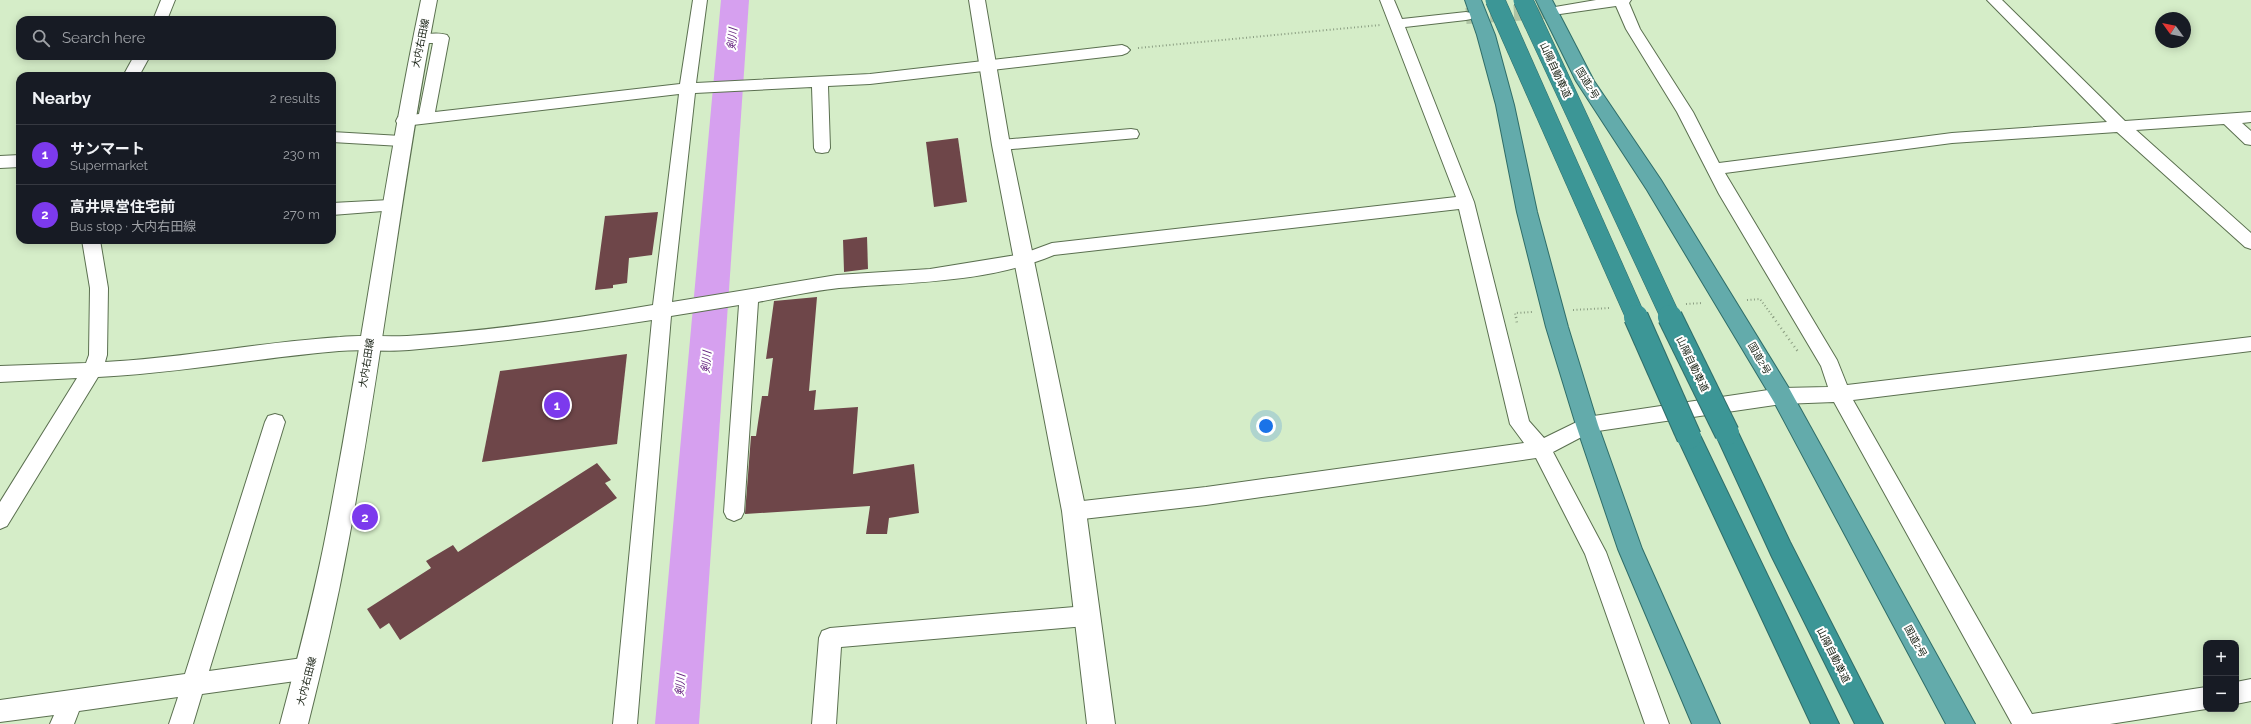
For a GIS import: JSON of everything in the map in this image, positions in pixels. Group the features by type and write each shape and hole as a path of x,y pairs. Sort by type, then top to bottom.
{"highway":[{"path":"1495,0 1689,437 1825,724"},
{"name":"山陽自動車道","path":"1523,0 1657,291 1727,433 1781,549 1869,724"},
{"name":"国道2号","path":"1552,5 1585,82 1713,279 1782,396 1961,724"},
{"path":"1470,8 1486,35 1505,105 1527,212 1557,327 1587,425 1630,549 1706,724"}],"street":[{"path":"162,16 168,0"},
{"name":"大内右田線","path":"294,724 310,668 334,561 390,206 420,40 429,0"},
{"path":"625,724 666,310 686,88 700,0"},
{"path":"977,0 1001,145 1074,512 1086,616 1101,724"},
{"path":"1387,0 1466,202 1520,424 1542,449 1595,552 1657,724"},
{"path":"1552,5 1622,0 1633,29 1685,112 1727,194 1830,365 1840,394 2024,724"},
{"path":"1994,0 2122,127 2250,241"},
{"path":"1396,24 1470,8"},
{"path":"420,40 442,38 426,117"},
{"path":"336,137 403,131 426,117 686,88 794,84 870,79 1122,50"},
{"path":"133,72 140,60"},
{"path":"820,82 822,148"},
{"path":"1715,169 1952,138 2251,117"},
{"path":"2228,119 2251,140"},
{"path":"1001,145 1131,134"},
{"path":"0,162 16,161"},
{"path":"0,374 150,367 340,344 407,343 496,334 666,310 837,282 930,276 1025,260 1052,249 1466,202"},
{"path":"336,209 390,206"},
{"path":"0,520 93,369 98,354 99,288 92,244"},
{"path":"734,512 742,298"},
{"path":"1074,512 1214,495 1542,449 1587,425 1782,396 1840,394 2251,344"},
{"path":"181,724 275,422"},
{"path":"824,724 830,638 1086,616"},
{"path":"0,711 310,668"},
{"path":"2239,692 2251,690"},
{"path":"2037,724 2203,698"},
{"path":"62,724 71,701"}],"path":[{"path":"1122,50 1396,24"},
{"path":"1745,300 1760,299 1800,353"}],"building":[{"path":"958,138 967,202 934,207 926,142"},
{"path":"658,212 652,255 629,258 627,283 613,285 613,288 595,290 605,216"},
{"path":"867,237 868,269 844,272 843,240"},
{"path":"817,297 809,391 816,390 814,410 858,407 853,474 914,464 919,513 889,518 887,534 866,534 870,506 745,514 751,436 756,436 762,396 768,396 773,358 766,359 774,301"},
{"path":"627,354 617,444 482,462 500,371"},
{"path":"597,463 611,480 605,483 617,498 400,640 389,623 380,629 367,609 431,568 426,561 453,545 458,552"}],"waterway":[{"name":"剣川","path":"677,724 735,0"}],"tunnel":[{"path":"1466,16 1560,10"}],"place":[{"name":"サンマート","path":"557,405"},
{"name":"高井県営住宅前","path":"365,517"}]}
